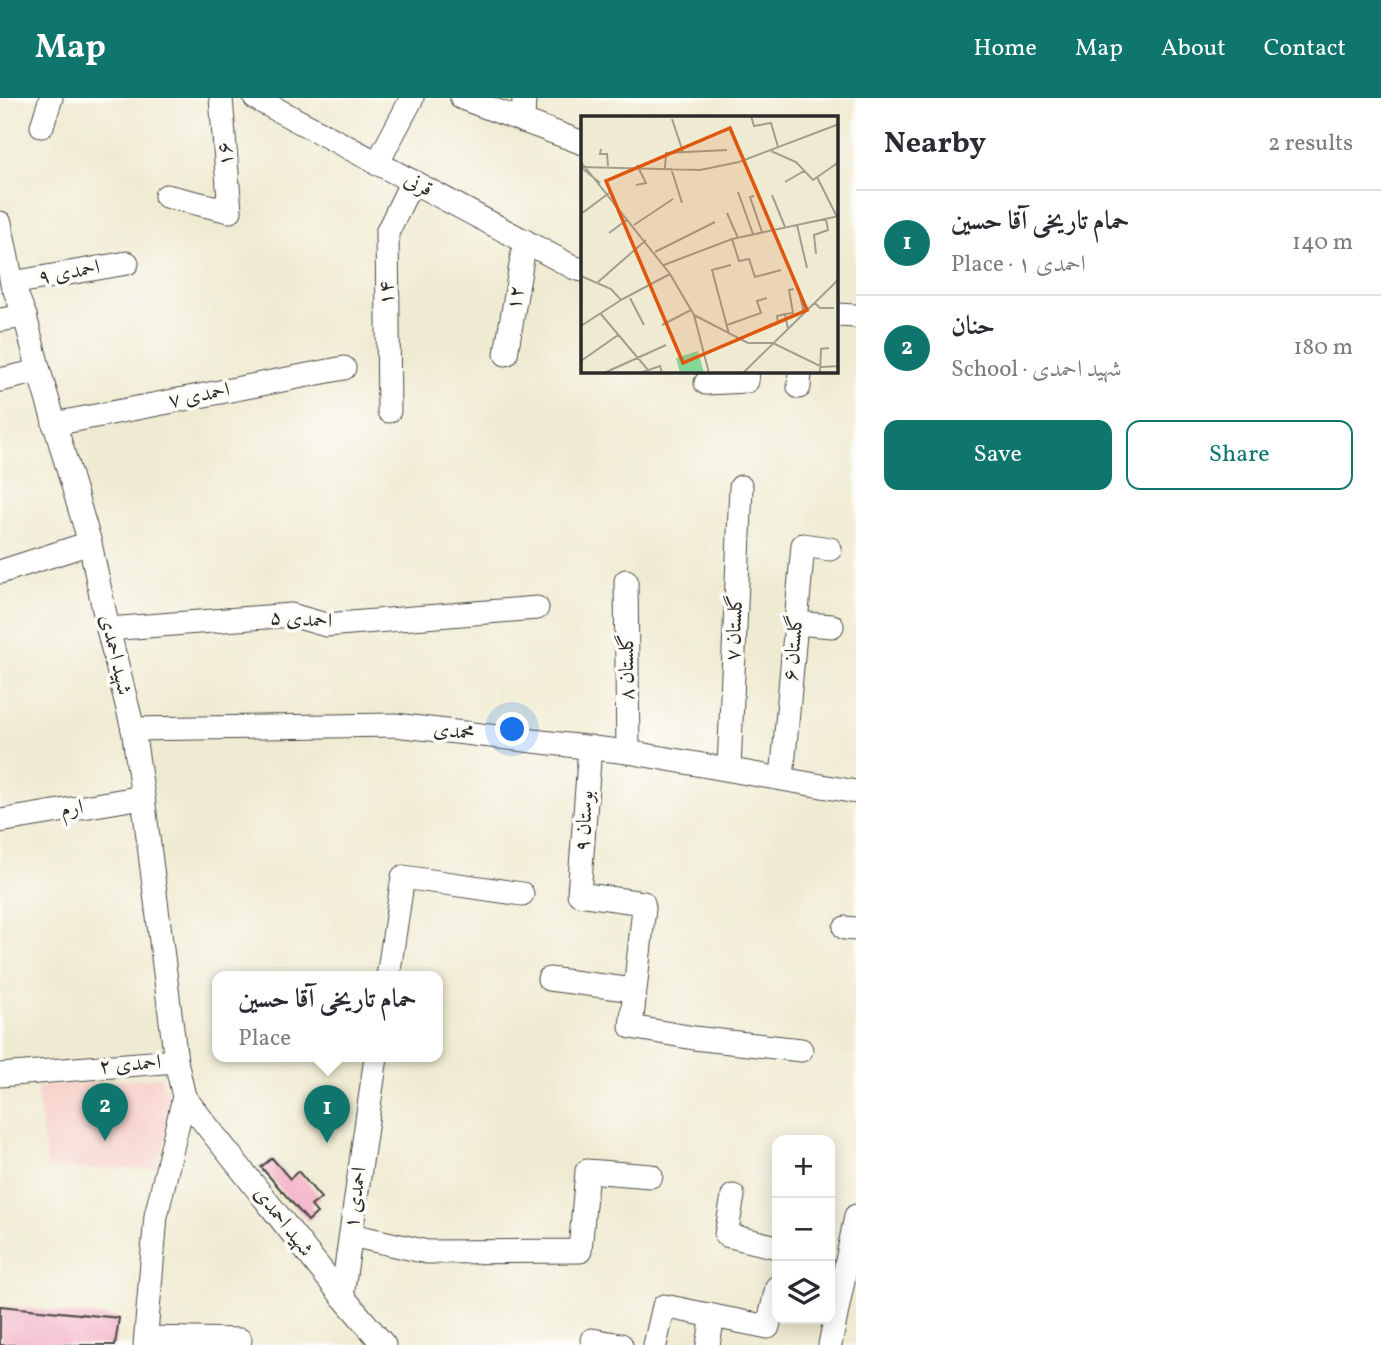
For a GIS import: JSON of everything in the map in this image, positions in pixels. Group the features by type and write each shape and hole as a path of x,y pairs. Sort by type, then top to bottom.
{"street":[{"path":"42,126 51,98"},
{"name":"۱۶","path":"166,196 230,211 221,98"},
{"name":"قرنی","path":"254,98 581,270"},
{"path":"377,164 412,98"},
{"path":"462,98 581,142"},
{"path":"523,121 524,98"},
{"name":"۱۴","path":"389,411 387,233 412,181"},
{"name":"شهید احمدی","path":"0,223 12,283 25,316 38,371 90,543 107,629 133,729 144,797 176,1061 184,1097 156,1216 146,1341"},
{"name":"۱۲","path":"506,354 525,241"},
{"name":"احمدی ۹","path":"12,283 127,263"},
{"path":"838,315 856,316"},
{"path":"0,320 25,316"},
{"name":"احمدی ۷","path":"54,424 344,368"},
{"path":"0,380 38,371"},
{"path":"706,383 747,381 748,373"},
{"name":"گلستان ۷","path":"729,769 741,488"},
{"path":"0,572 90,543"},
{"name":"گلستان ۶","path":"782,778 803,545 830,549"},
{"name":"گلستان ۸","path":"626,580 628,752"},
{"name":"احمدی ۵","path":"107,629 291,615 327,625 537,608"},
{"path":"796,623 832,626"},
{"name":"محمدی","path":"133,729 395,725 628,752 856,792"},
{"name":"بوستان ۹","path":"590,747 579,894 643,903 634,990"},
{"name":"ارم","path":"0,821 144,797"},
{"path":"389,971 403,877 522,894"},
{"path":"549,979 634,990 631,1027 801,1051"},
{"name":"احمدی ۲","path":"0,1075 176,1061"},
{"name":"احمدی ۱","path":"342,1297 375,1062"},
{"name":"شهید احمدی","path":"184,1097 342,1297 384,1345"},
{"path":"351,1235 427,1252 580,1251 587,1171 651,1176"},
{"path":"733,1196 726,1235 772,1246"},
{"path":"830,1345 856,1216"},
{"path":"655,1345 664,1306 768,1327 772,1309"},
{"path":"708,1345 713,1316"},
{"path":"146,1341 240,1340"},
{"path":"592,1340 621,1345"}],"shaded area":[{"path":"160,1077 177,1112 155,1169 48,1169 36,1087"}],"building":[{"path":"272,1158 290,1179 298,1171 321,1198 311,1206 317,1213 308,1221 261,1167"},
{"path":"0,1306 119,1318 115,1345 0,1345"}],"place":[{"name":"حنان","path":"105,1141"},
{"name":"حمام تاریخی آقا حسین","path":"327,1143"}]}
